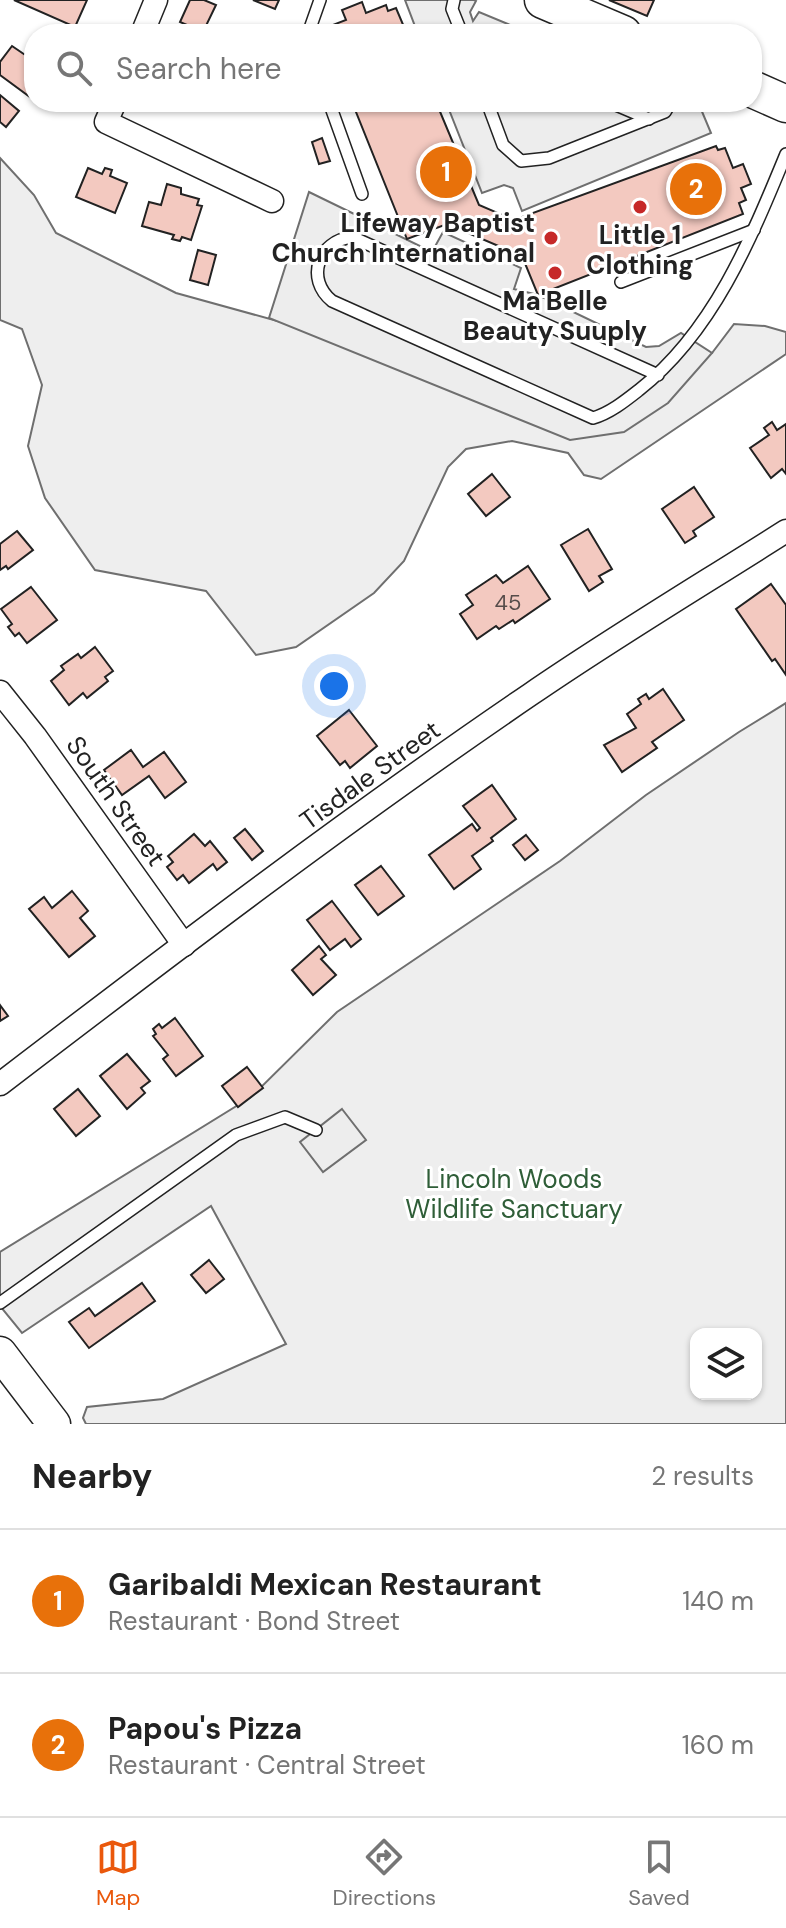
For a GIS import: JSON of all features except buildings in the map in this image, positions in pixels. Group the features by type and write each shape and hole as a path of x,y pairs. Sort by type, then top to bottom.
{"main road":[{"path":"543,0 599,24"},
{"path":"762,93 786,104"},
{"path":"0,1353 54,1424"}],"street":[{"path":"146,24 156,0"},
{"path":"110,112 106,122 272,201"},
{"name":"Tisdale Street","path":"0,1084 184,945 528,696 786,531"},
{"name":"South Street","path":"0,692 43,747 184,945"}],"lane":[{"path":"312,24 320,0"},
{"path":"454,0 452,9 458,24"},
{"path":"333,112 362,194"},
{"path":"491,112 503,145 521,161 549,158 665,112"},
{"path":"633,112 649,119"},
{"path":"658,375 352,237 343,238 319,258 317,265 321,289 332,301 586,417 601,416 658,375 690,340 748,245 786,154"},
{"path":"621,282 754,230"},
{"path":"0,1303 236,1135 285,1117 316,1130"}],"green space":[{"path":"0,158 34,195 56,233 176,293 281,322 712,353 734,324 765,326 786,332 786,354 601,479 584,475 568,453 512,441 466,449 448,467 404,561 374,593 296,647 256,655 206,591 95,570 45,498 28,446 42,385 22,329 0,320"},
{"name":"Lincoln Woods Wildlife Sanctuary","path":"786,703 786,1424 86,1424 83,1418 87,1407 163,1399 286,1344 211,1206 22,1333 0,1306 0,1252 251,1097 337,1012 560,861 646,795"}],"shaded area":[{"path":"405,0 474,0 470,12 473,21 479,12 508,24 414,24"},
{"path":"450,112 702,112 711,133 522,211 513,188 504,185 482,193"},
{"path":"309,192 432,252 443,232 521,268 514,289 538,295 646,347 659,346 681,333 712,353 668,403 624,432 570,440 269,318"},
{"path":"342,1109 366,1140 323,1172 300,1142"}],"place":[{"name":"Garibaldi Mexican Restaurant","path":"446,172"},
{"name":"Papou's Pizza","path":"696,189"},
{"name":"Little 1 Clothing","path":"640,207"},
{"name":"Lifeway Baptist Church International","path":"551,238"},
{"name":"Ma'Belle Beauty Suuply","path":"555,273"}]}
